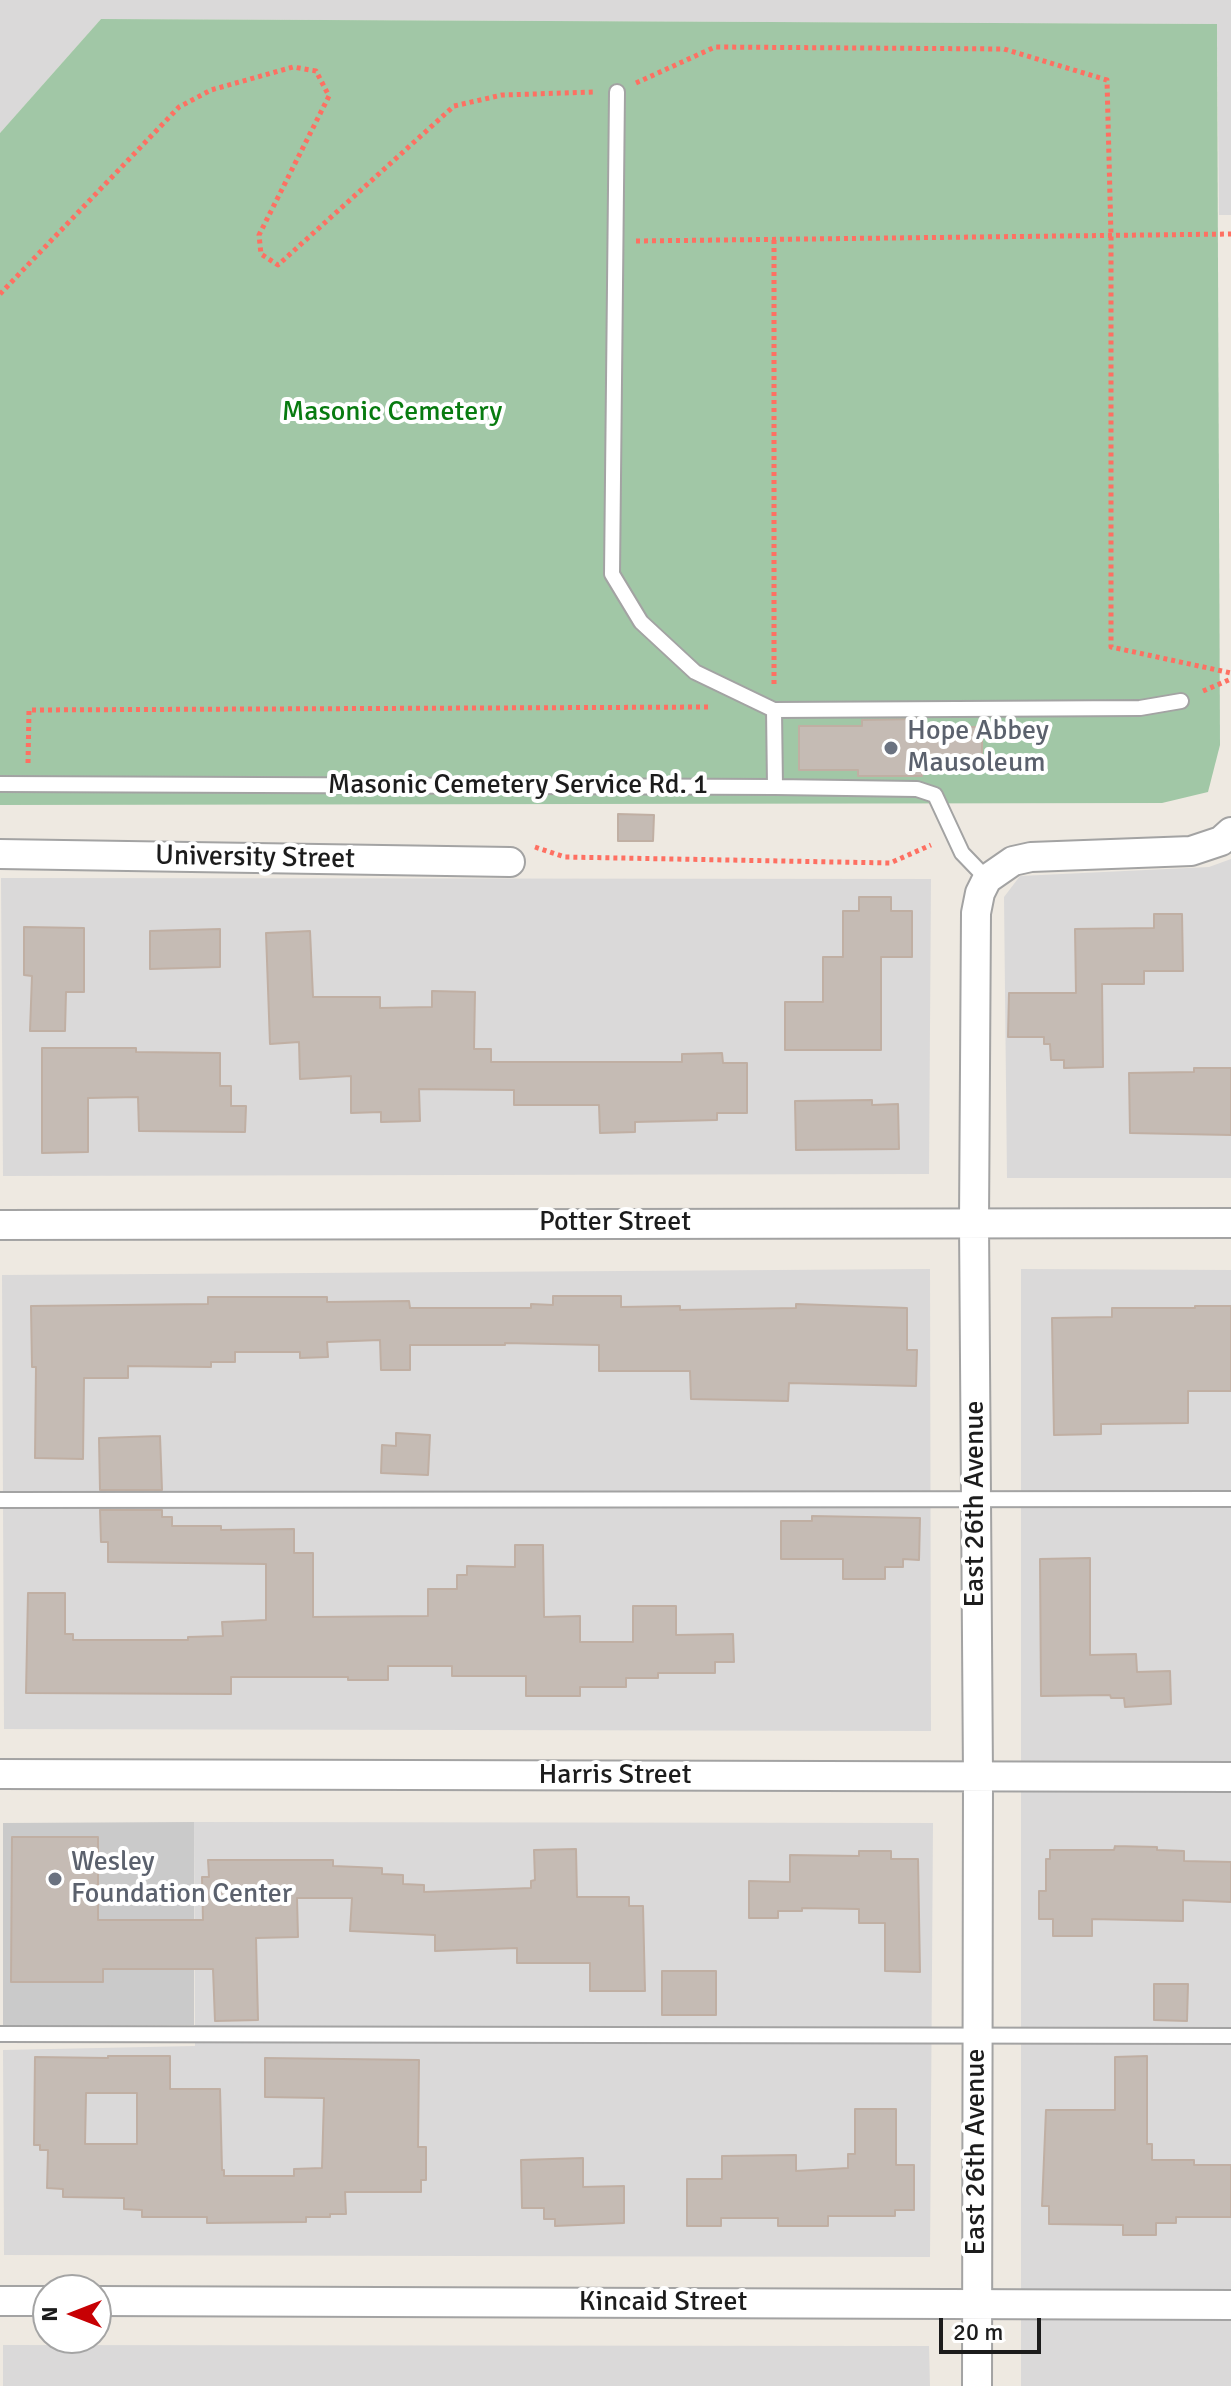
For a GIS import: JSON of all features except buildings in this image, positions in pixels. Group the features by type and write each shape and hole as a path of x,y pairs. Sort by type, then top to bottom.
{"street":[{"path":"987,879 1013,861 1031,857 1191,851 1221,841 1231,832"},
{"name":"University Street","path":"0,854 501,862"},
{"name":"East 26th Avenue","path":"977,2386 974,936 980,893 987,879"},
{"name":"Potter Street","path":"0,1225 1231,1223"},
{"name":"Harris Street","path":"0,1774 1231,1777"},
{"path":"0,2301 32,2301"},
{"name":"Kincaid Street","path":"112,2301 1231,2305"}],"lane":[{"path":"617,92 612,574 641,622 695,672 774,710 1140,708 1181,701"},
{"path":"774,710 775,787"},
{"name":"Masonic Cemetery Service Rd. 1","path":"0,784 917,789 935,795 962,853 987,879"},
{"path":"0,1500 1231,1499"},
{"path":"0,2034 1231,2036"}],"path":[{"path":"0,294 179,107 211,90 293,67 316,71 329,96 259,235 261,254 278,265 454,106 502,95 617,92 715,47 1004,49 1107,80 1111,236 1111,647 1231,676"},
{"path":"616,242 1231,234"},
{"path":"774,240 774,710"},
{"path":"1181,701 1231,676"},
{"path":"27,784 29,710 708,707 733,691"},
{"path":"501,862 503,846 521,842 565,857 890,863 919,852 952,833"}],"shaded area":[{"path":"0,0 1231,0 1231,215 1219,215 1217,24 101,19 0,133"},
{"path":"1231,859 1231,1178 1007,1178 1004,897 1020,876 1209,867"},
{"path":"1,878 931,879 929,1174 3,1176"},
{"path":"930,1269 931,1731 4,1729 2,1275"},
{"path":"1021,1269 1231,1270 1231,2386 1021,2386"},
{"path":"194,1822 933,1823 930,2257 4,2255 3,2050 195,2046"},
{"path":"194,1822 194,2025 3,2026 3,1823"},
{"path":"3,2345 32,2345 32,2354 112,2354 112,2345 929,2346 930,2386 3,2386"}],"green space":[{"name":"Masonic Cemetery","path":"101,19 1217,24 1220,745 1208,792 1162,803 0,805 0,133"}],"place":[{"name":"Hope Abbey Mausoleum","path":"891,748"},
{"name":"Wesley Foundation Center","path":"55,1879"}]}
